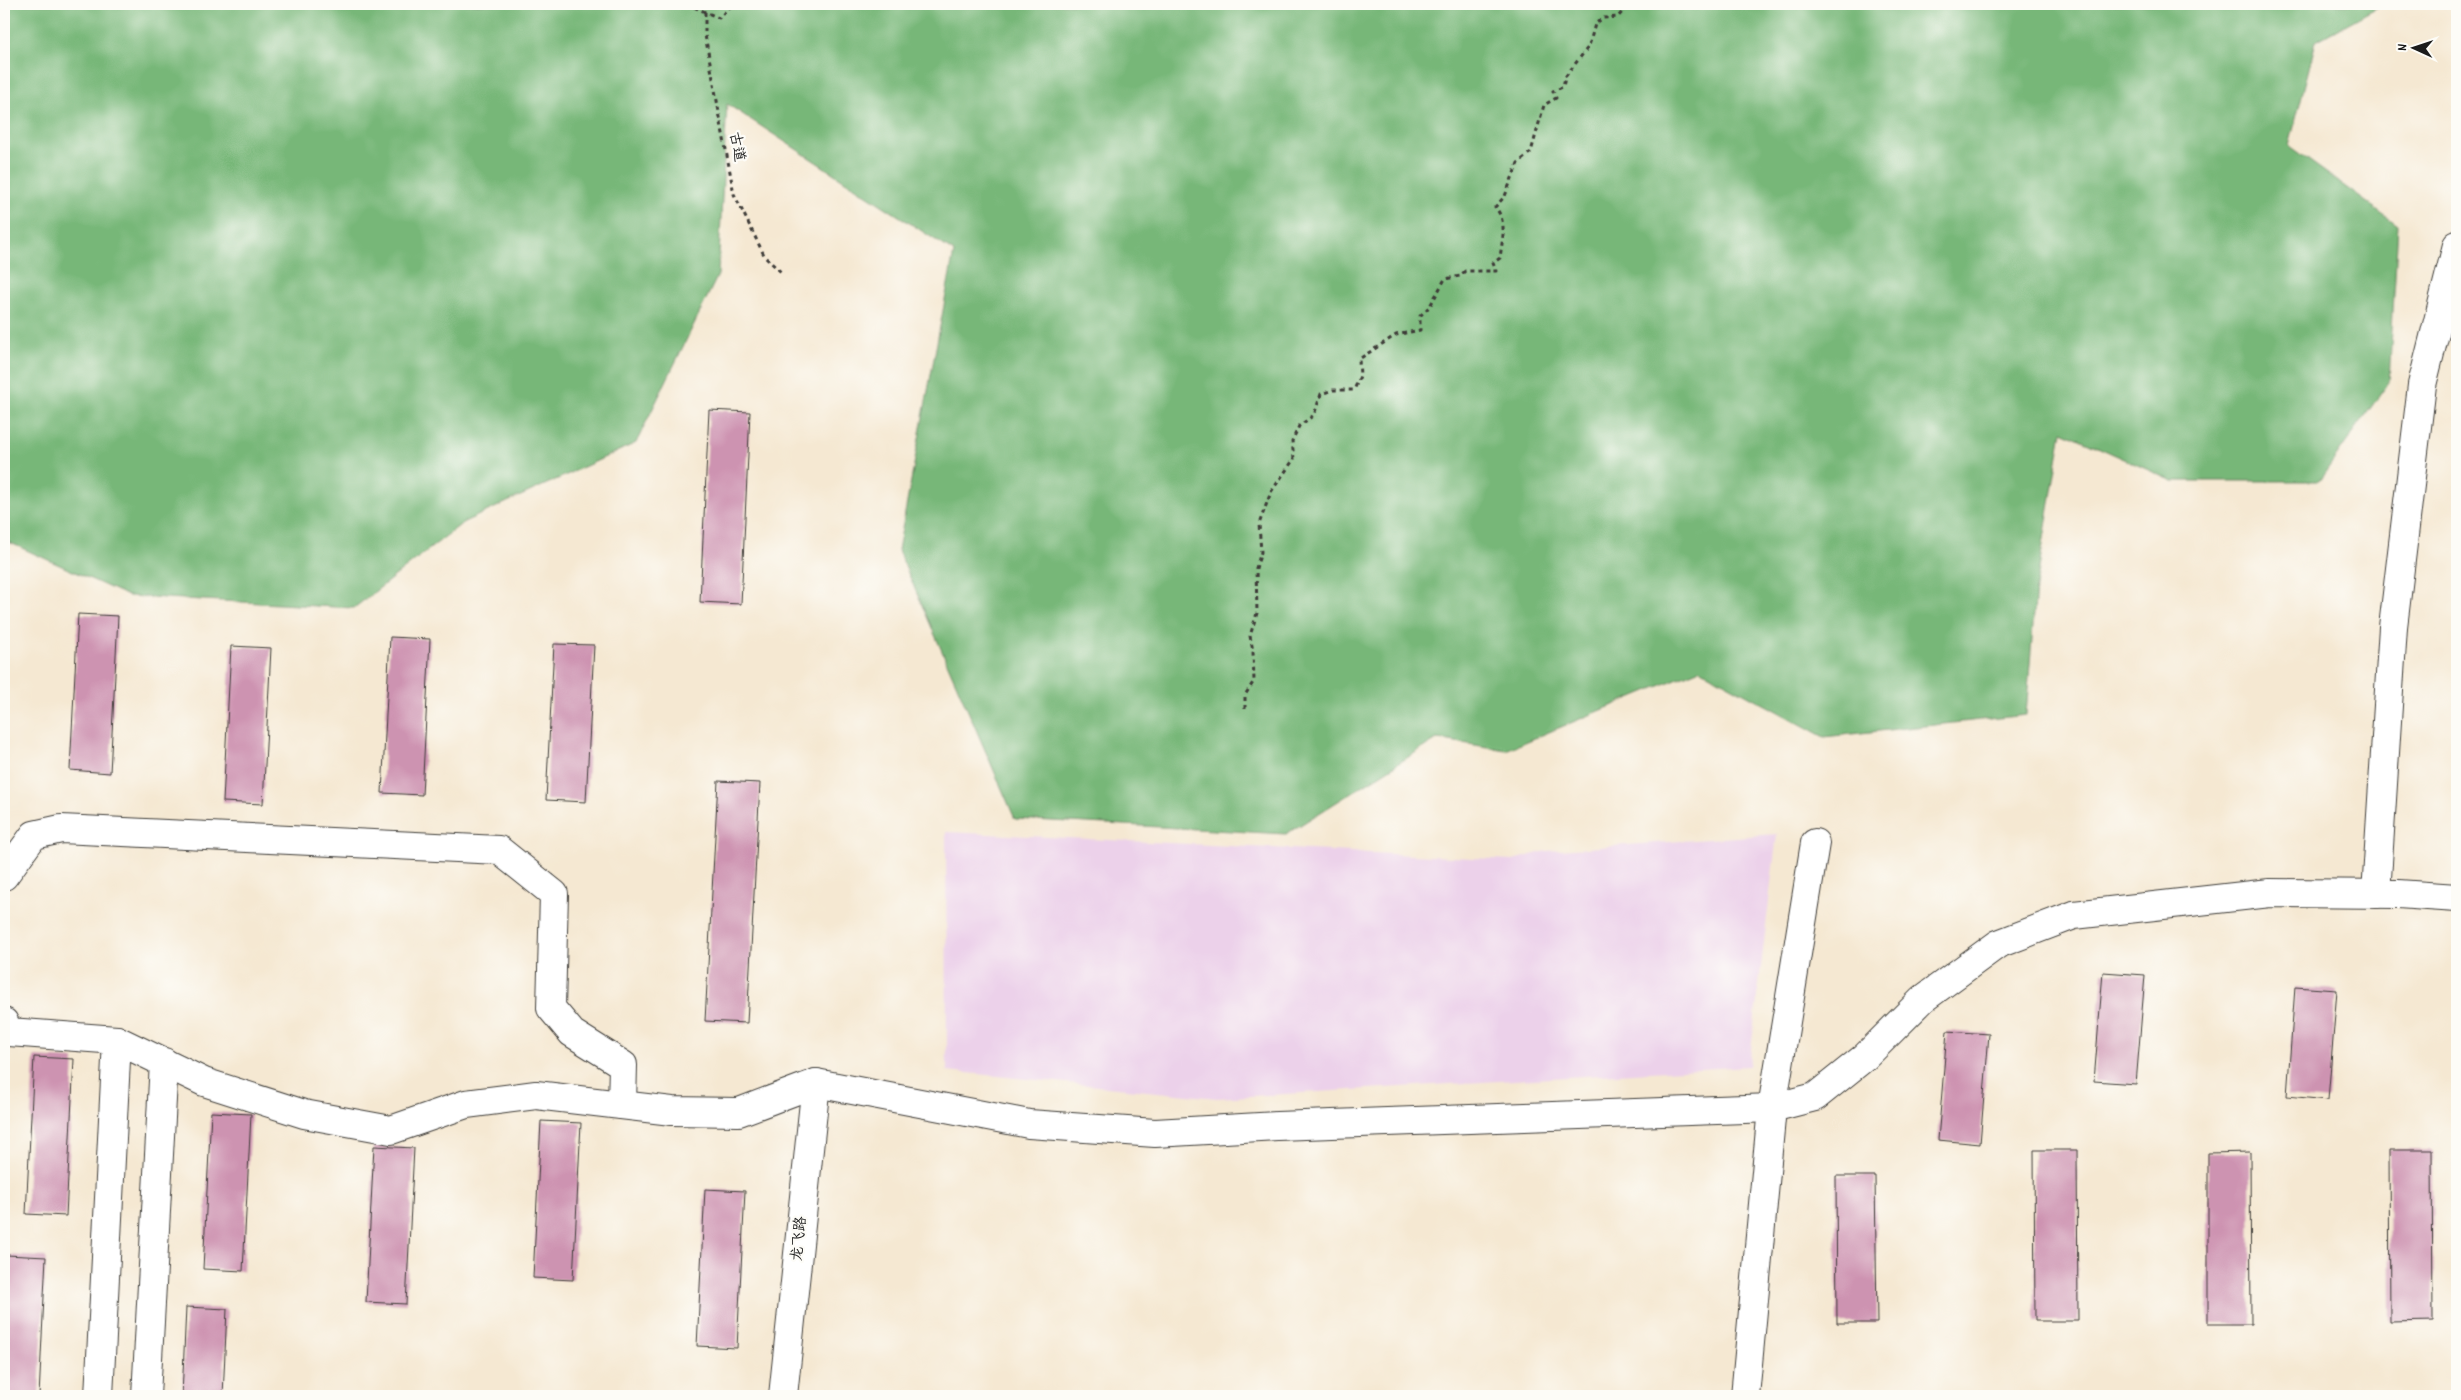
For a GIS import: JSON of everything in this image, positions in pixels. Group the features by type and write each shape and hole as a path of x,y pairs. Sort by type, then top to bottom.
{"street":[{"path":"2376,894 2393,627 2421,395 2457,245"},
{"path":"4,876 34,834 61,830 499,850 554,894 551,1008 572,1033 623,1065 622,1105"},
{"path":"1745,1396 1772,1108 1815,844"},
{"path":"4,1022 9,1032 117,1040 204,1082 304,1114 391,1130 466,1104 536,1094 672,1112 739,1112 816,1083 1030,1124 1155,1134 1277,1126 1772,1108 1814,1097 1865,1057 1923,999 1998,944 2074,915 2270,893 2376,894 2457,898"},
{"path":"99,1396 117,1040"},
{"path":"146,1396 164,1062"},
{"name":"龙飞路","path":"783,1396 816,1083"}],"path":[{"path":"687,4 719,18 733,4"},
{"path":"1246,709 1245,695 1254,680 1253,651 1250,636 1257,613 1256,568 1261,552 1259,524 1271,492 1294,459 1292,441 1299,426 1314,415 1321,394 1333,390 1354,390 1360,376 1359,359 1396,335 1420,330 1420,316 1430,306 1444,279 1460,276 1465,271 1496,271 1493,263 1500,258 1504,223 1502,215 1495,207 1505,196 1518,163 1532,152 1544,105 1556,98 1553,91 1563,86 1565,77 1589,46 1595,24 1603,18 1618,17 1629,4"},
{"name":"古道","path":"705,12 705,35 734,194 765,257 782,272"}],"shaded area":[{"path":"946,832 1513,860 1546,851 1777,834 1749,1066 1217,1098 947,1071"}],"green space":[{"path":"4,4 2383,4 2316,41 2289,146 2398,225 2389,382 2319,481 2173,481 2062,431 2036,587 2026,715 1824,737 1700,669 1506,750 1437,739 1286,834 1015,819 898,550 954,252 727,104 718,275 636,443 464,522 354,608 128,596 4,540"}],"building":[{"path":"709,410 750,412 741,604 700,602"},
{"path":"78,614 118,616 110,773 70,770"},
{"path":"390,637 430,639 422,795 382,793"},
{"path":"554,644 594,645 586,802 546,800"},
{"path":"231,646 271,648 263,804 223,802"},
{"path":"718,781 760,783 747,1023 705,1021"},
{"path":"2103,972 2145,975 2136,1084 2094,1081"},
{"path":"2295,987 2337,990 2328,1100 2287,1096"},
{"path":"1947,1031 1989,1034 1980,1144 1938,1140"},
{"path":"34,1057 74,1059 66,1216 26,1214"},
{"path":"211,1112 251,1114 243,1271 203,1269"},
{"path":"541,1121 581,1123 573,1280 533,1278"},
{"path":"374,1146 414,1148 406,1304 366,1302"},
{"path":"2034,1150 2077,1150 2078,1321 2035,1321"},
{"path":"2389,1150 2432,1150 2433,1321 2390,1322"},
{"path":"2250,1152 2251,1324 2208,1324 2208,1153"},
{"path":"1836,1176 1875,1176 1877,1323 1837,1323"},
{"path":"705,1189 745,1191 737,1348 697,1346"},
{"path":"6,1255 46,1257 39,1396 4,1396"},
{"path":"186,1307 227,1309 223,1396 182,1396"}]}
